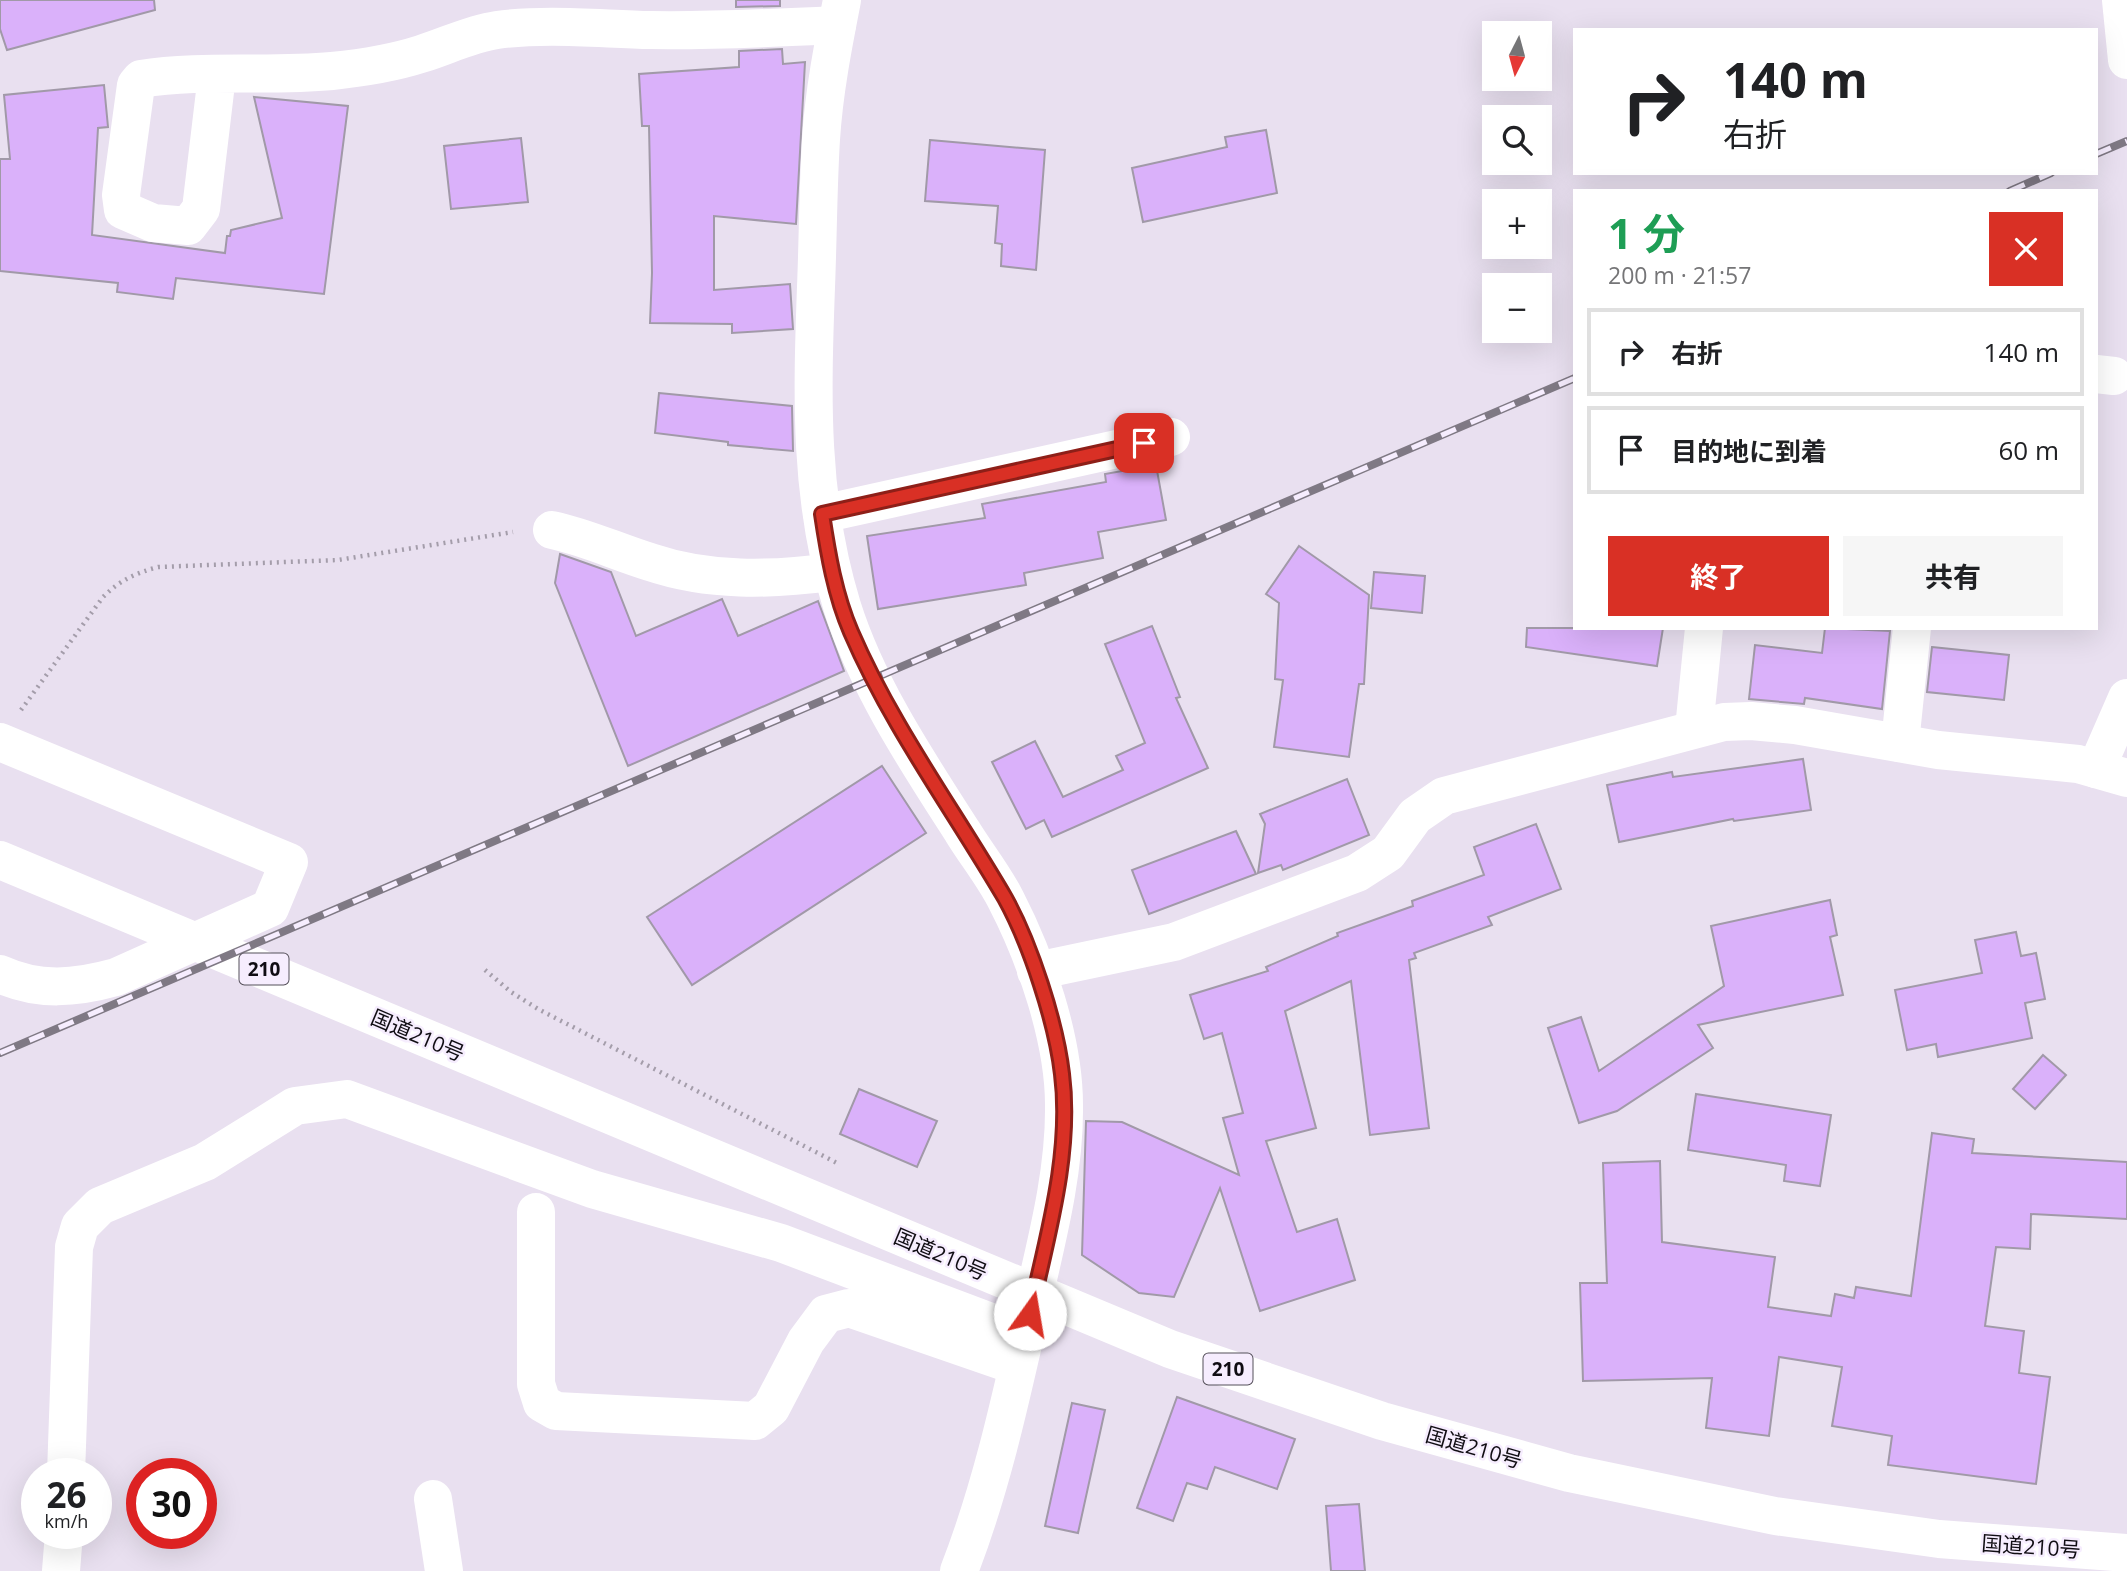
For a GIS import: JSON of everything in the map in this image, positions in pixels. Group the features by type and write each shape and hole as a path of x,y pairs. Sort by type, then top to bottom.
{"main road":[{"path":"2121,0 2127,60"},
{"path":"217,75 274,75 335,70 421,54 466,37 496,30 553,27 737,30 840,12 821,137 813,386 814,467 832,572 850,630 873,680 927,776 1006,900 1036,971 1057,1046 1065,1105 1062,1148 1035,1293 999,1450 974,1535 959,1571"},
{"path":"822,514 1171,437"},
{"path":"552,530 576,535 650,562 698,573 769,579 832,572"},
{"path":"1694,729 1704,630"},
{"path":"1900,743 1912,630"},
{"path":"1036,971 1174,942 1357,873 1388,853 1415,816 1444,796 1694,729 1724,722 1751,721 1795,725 1938,750 2078,764 2111,773 2127,698"},
{"path":"0,974 49,987 90,984 116,977 270,908 289,862 8,729"},
{"name":"国道210号","path":"0,860 1170,1349 1303,1394 1472,1448 1569,1473 1775,1516 1878,1532 2117,1559"},
{"path":"67,1458 74,1247 80,1226 100,1206 205,1161 295,1106 347,1099 592,1189 781,1243 1021,1351"},
{"path":"536,1212 536,1384 542,1403 556,1411 755,1421 771,1408 806,1341 826,1314 849,1308 1021,1351"},
{"path":"433,1499 444,1571"},
{"path":"61,1571 63,1549"}],"path":[{"path":"8,729 103,597 114,585 133,573 158,567 338,560 511,533 552,530"},
{"path":"485,970 510,992 538,1009 842,1166"}],"building":[{"path":"0,0 154,0 155,10 7,50 0,29"},
{"path":"736,0 780,0 780,6 736,7"},
{"path":"782,49 783,64 805,62 796,224 714,216 714,290 790,284 793,329 732,333 732,324 650,323 652,273 649,126 642,126 639,74 739,67 739,51"},
{"path":"104,85 108,127 98,128 92,235 225,253 227,236 230,236 231,230 282,218 254,97 348,106 324,294 176,278 173,299 117,292 118,283 0,271 0,159 10,159 4,95"},
{"path":"1266,130 1277,193 1143,222 1132,168 1227,147 1225,137"},
{"path":"521,138 528,202 451,209 444,146"},
{"path":"930,140 1045,150 1036,270 1001,266 1002,244 995,243 998,206 925,201"},
{"path":"659,393 792,406 793,451 728,445 728,442 655,433"},
{"path":"1156,465 1166,520 1098,532 1103,558 1024,573 1026,585 878,609 867,536 985,518 982,504 1106,482 1105,474"},
{"path":"1299,546 1369,595 1364,684 1359,684 1349,757 1274,747 1283,680 1275,679 1279,603 1266,594"},
{"path":"560,554 611,572 636,636 722,599 738,636 818,601 844,671 628,766 555,583"},
{"path":"1374,572 1425,576 1422,613 1371,608"},
{"path":"1152,626 1180,697 1176,698 1208,768 1052,837 1044,820 1026,829 992,762 1035,741 1063,797 1123,770 1116,756 1145,743 1105,644"},
{"path":"1527,628 1663,630 1657,666 1526,647"},
{"path":"1825,630 1890,631 1882,709 1805,698 1804,704 1749,699 1755,645 1822,653"},
{"path":"1932,647 2009,655 2004,700 1927,692"},
{"path":"1803,759 1811,810 1734,821 1733,819 1619,842 1607,785 1672,772 1673,777"},
{"path":"882,766 926,833 692,985 647,917"},
{"path":"1347,779 1369,835 1283,870 1281,865 1258,873 1265,824 1260,814"},
{"path":"1536,824 1561,889 1488,917 1492,925 1414,953 1416,958 1409,960 1429,1128 1370,1135 1351,981 1285,1011 1316,1128 1266,1141 1297,1232 1337,1219 1355,1280 1260,1311 1220,1188 1174,1297 1139,1293 1082,1255 1086,1121 1122,1122 1239,1175 1223,1118 1243,1113 1222,1033 1204,1039 1190,995 1268,971 1266,967 1338,936 1337,933 1413,906 1412,901 1484,875 1474,847"},
{"path":"1236,831 1256,874 1149,914 1132,870"},
{"path":"1830,900 1837,935 1830,937 1843,995 1698,1025 1713,1048 1617,1111 1579,1123 1548,1028 1581,1017 1599,1071 1724,986 1711,926"},
{"path":"2016,932 2021,956 2036,953 2045,999 2025,1003 2032,1038 1938,1057 1936,1044 1907,1050 1895,990 1982,973 1975,940"},
{"path":"2043,1055 2066,1075 2035,1109 2013,1089"},
{"path":"859,1089 937,1121 917,1167 840,1134"},
{"path":"1696,1094 1831,1115 1820,1186 1784,1181 1786,1165 1688,1150"},
{"path":"1932,1133 1974,1139 1972,1153 2127,1162 2127,1219 2031,1214 2030,1249 1996,1247 1985,1326 2024,1331 2019,1373 2050,1377 2036,1484 1888,1465 1892,1436 1832,1426 1842,1367 1779,1357 1769,1436 1706,1428 1712,1378 1583,1381 1580,1283 1607,1283 1603,1163 1660,1161 1662,1242 1775,1257 1768,1307 1831,1316 1835,1294 1854,1298 1856,1287 1911,1296"},
{"path":"1177,1397 1295,1439 1277,1489 1215,1467 1207,1489 1187,1483 1173,1521 1137,1508"},
{"path":"1072,1403 1105,1410 1078,1533 1045,1526"},
{"path":"1359,1504 1365,1571 1331,1571 1326,1506"}],"railway":[{"path":"2098,153 2127,141"},
{"path":"2015,189 2046,175"},
{"path":"0,1053 1573,379"}],"route":[{"path":"1030,1314 1062,1148 1065,1105 1062,1073 1047,1007 1036,971 1006,900 927,776 873,680 850,630 831,568 822,514 1144,443"}]}
